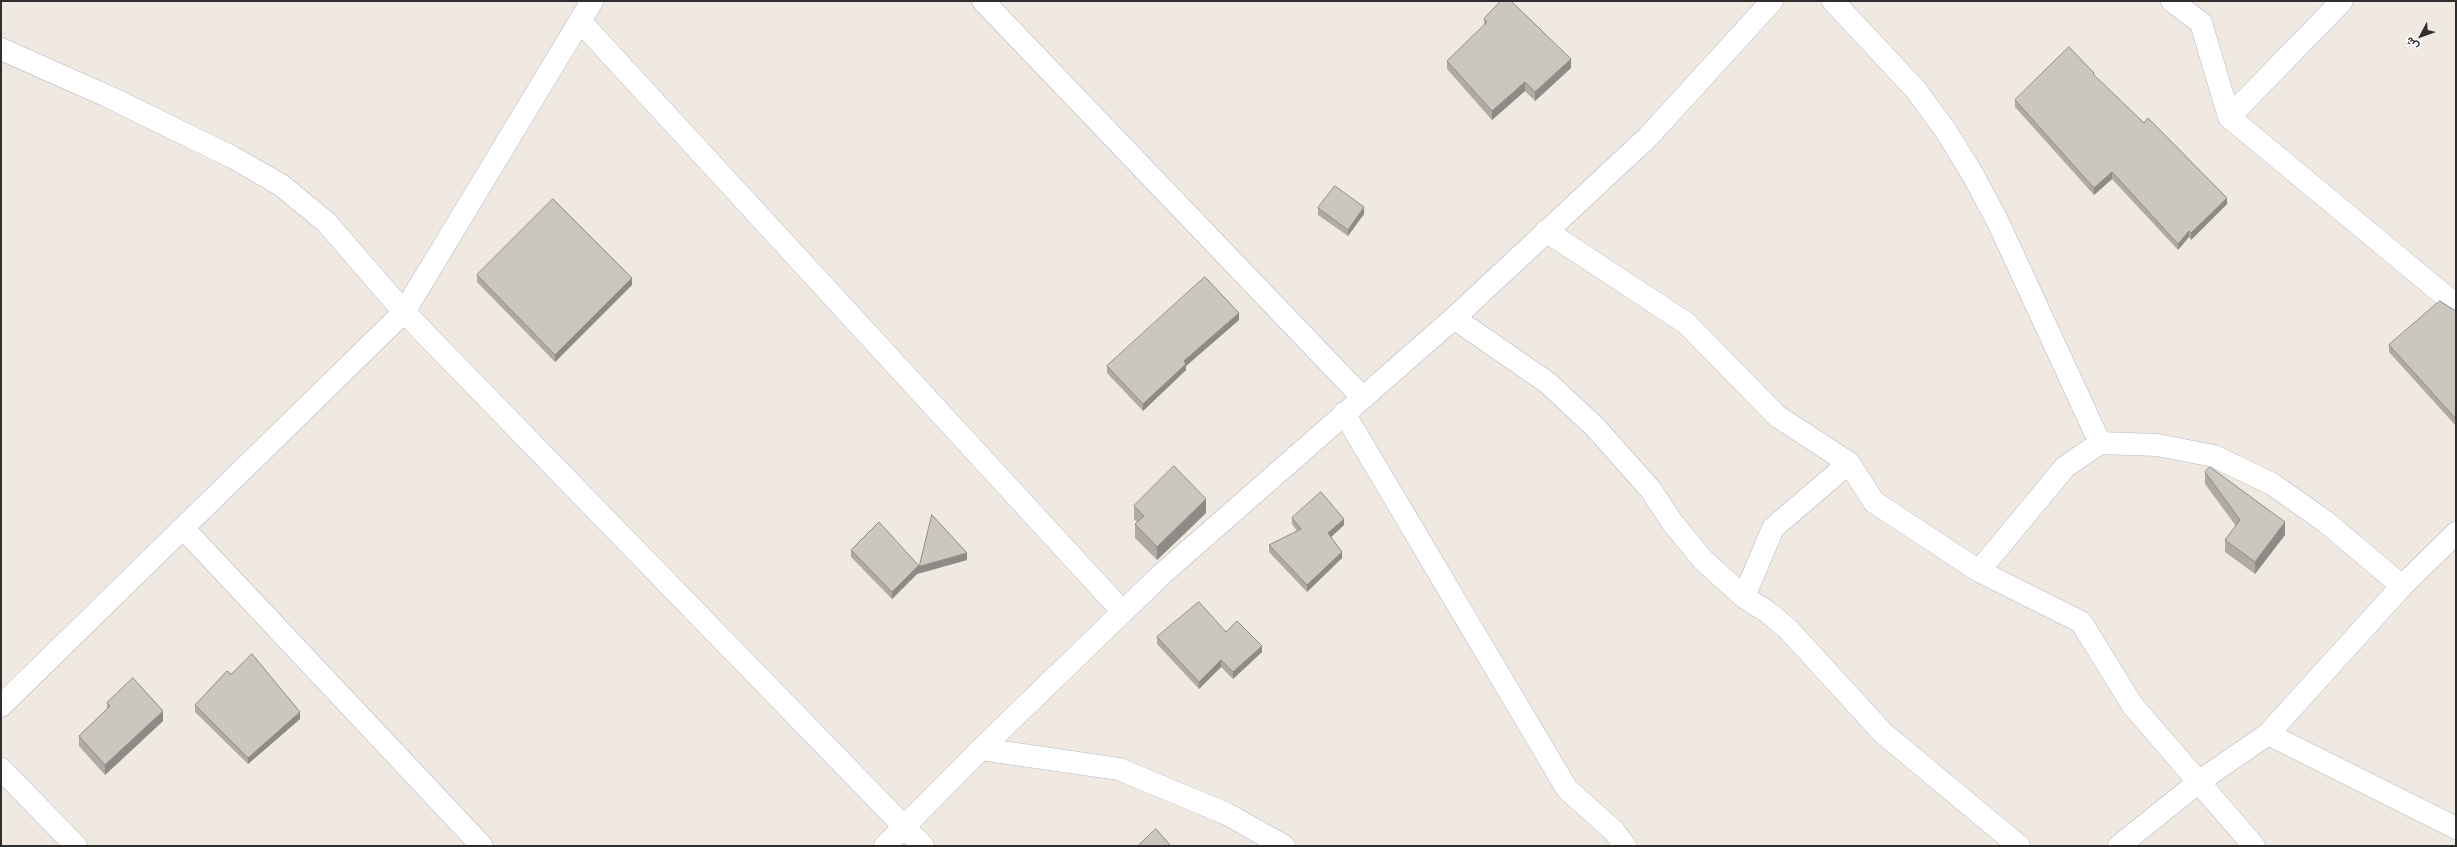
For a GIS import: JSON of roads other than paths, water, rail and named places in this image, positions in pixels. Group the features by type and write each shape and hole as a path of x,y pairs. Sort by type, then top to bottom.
{"street":[{"path":"1,706 404,312 592,1"},
{"path":"983,1 1363,398"},
{"path":"885,846 981,749 1162,574 1454,318 1648,137 1772,1"},
{"path":"1833,1 1916,90 1946,131 1973,175 1997,220 2100,443"},
{"path":"2172,1 2201,23 2229,117 2456,305"},
{"path":"2229,117 2342,1"},
{"path":"580,21 1123,612"},
{"path":"1,49 107,96 232,157 281,185 326,222 404,312 923,846"},
{"path":"1546,232 1686,323 1777,416 1849,463 1874,502 1978,571 2081,622 2133,706 2200,781 2254,846"},
{"path":"1454,318 1548,383 1595,427 1651,490 1672,522 1703,560 1744,597 1769,613 1788,629 1883,733 2019,846"},
{"path":"1344,413 1567,789 1614,831 1625,846"},
{"path":"1978,571 2065,467 2100,443 2157,445 2214,456 2272,484 2326,522 2402,586"},
{"path":"1744,597 1773,528 1849,463"},
{"path":"183,528 482,846"},
{"path":"2119,846 2200,781 2268,734 2402,586 2456,533"},
{"path":"2268,734 2456,828"},
{"path":"981,749 1120,769 1227,814 1284,846"},
{"path":"1,770 76,846"}]}
